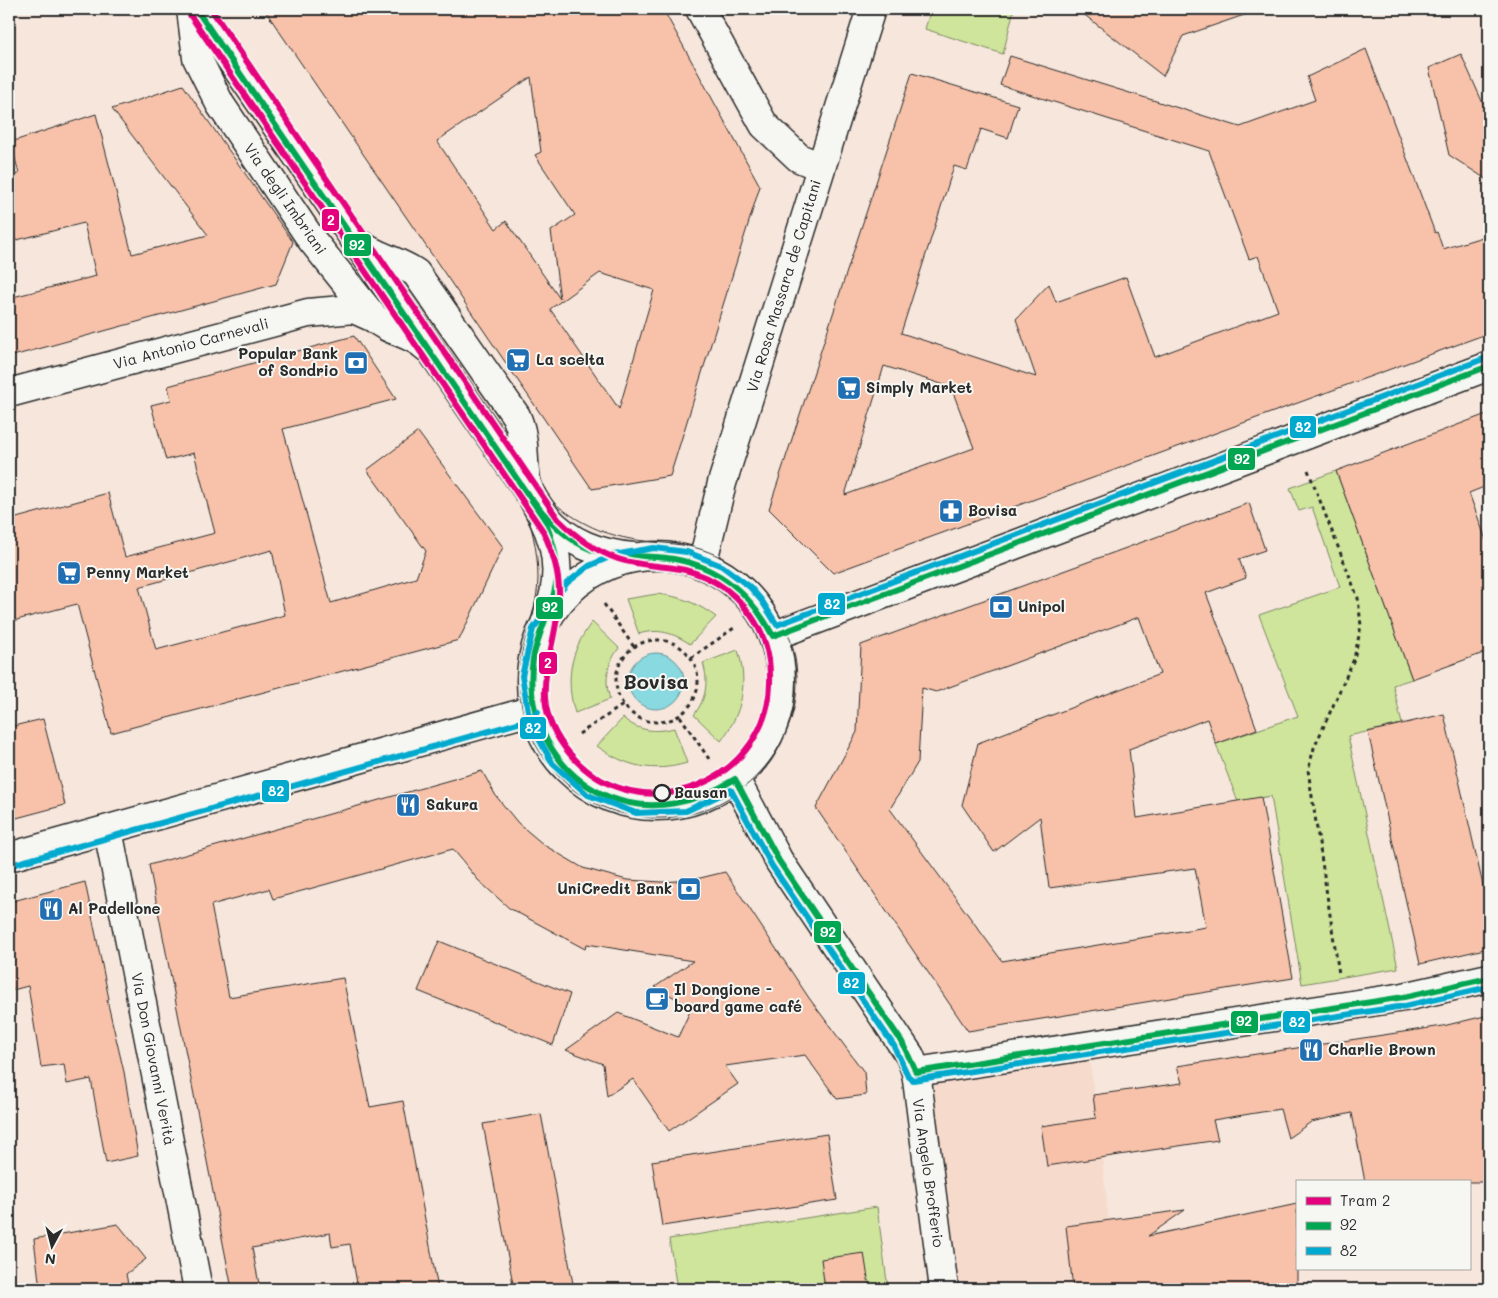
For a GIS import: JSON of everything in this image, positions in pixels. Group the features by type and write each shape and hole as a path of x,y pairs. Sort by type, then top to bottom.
{"street":[{"name":"Via degli Imbriani","path":"191,9 197,58 220,104 307,233 374,318 386,328 417,340 434,356"},
{"name":"Via degli Imbriani","path":"196,9 534,502 550,532 557,568 555,594 540,636"},
{"path":"700,9 764,125 799,158 821,166"},
{"name":"Via Rosa Massara de Capitani","path":"702,565 722,483 871,9"},
{"name":"Via degli Imbriani","path":"351,235 367,250 397,262 416,273 442,309 521,426 524,438 526,481 534,502 557,528 587,547 613,555 658,557"},
{"name":"Via Antonio Carnevali","path":"9,393 308,312 354,309 374,318"},
{"path":"773,636 1489,366"},
{"path":"658,557 680,559 702,565 723,576 741,590 765,619 773,636 780,658 782,681 774,727 763,747 735,779 701,798 678,804 655,806 632,804 610,798 572,774 559,760 540,727 533,705 531,681 533,658 540,636 550,616 564,597 586,578 620,562 658,557"},
{"path":"9,857 506,718 523,712 533,705"},
{"name":"Via Angelo Brofferio","path":"735,779 779,861 902,1042 916,1072 944,1289"},
{"name":"Via Don Giovanni Verità","path":"108,830 198,1289"},
{"path":"916,1072 1404,997 1489,978"}],"path":[{"path":"1296,439 1358,598 1361,626 1354,659 1314,748 1308,770 1344,1006"},
{"path":"604,604 634,647"},
{"path":"691,658 734,628"},
{"path":"664,641 675,644 691,658 697,672 697,689 694,700 680,716 660,723 648,722 638,718 623,704 616,685 616,674 623,658 634,647 642,643 664,641"},
{"path":"579,734 623,704"},
{"path":"680,716 709,759"}],"shaded area":[{"path":"1088,1046 1116,1289 946,1289 921,1115 932,1071"}],"green space":[{"path":"931,9 1014,9 1003,54 925,29"},
{"path":"1336,471 1412,679 1393,685 1402,724 1348,736 1398,968 1302,984 1271,796 1238,802 1216,744 1298,716 1259,615 1340,587 1312,507 1299,511 1290,488"},
{"path":"657,594 673,596 688,601 716,617 690,644 666,633 653,631 639,634 626,599"},
{"path":"592,622 619,648 609,666 607,685 610,699 575,713 570,689 574,655"},
{"path":"738,650 743,674 739,708 721,741 694,715 704,697 706,677 703,663"},
{"path":"623,718 635,726 647,730 674,728 687,763 663,768 640,766 619,759 597,746"},
{"path":"877,1207 888,1289 677,1289 669,1239"}],"water":[{"path":"656,653 667,655 676,661 682,670 684,681 682,692 676,701 667,707 656,709 645,707 636,701 630,692 628,681 630,670 636,661 645,655"}],"building":[{"path":"264,9 663,9 760,186 670,476 592,489","holes":["531,77 541,152 535,155 575,215 551,231 560,299 506,221 496,229 437,141","600,273 654,290 619,409 550,309"]},
{"path":"1077,9 1246,9 1247,14 1183,36 1163,76"},
{"path":"1366,49 1435,233 1437,232 1443,249 1489,235 1489,333 833,573 769,509 912,73 1018,105 1008,138 981,129 967,170 954,166 901,333 1036,377 1016,319 1049,284 1056,302 1126,277 1155,357 1278,311 1258,256 1249,259 1209,151 1000,85 1010,56 1240,127 1315,100 1307,77","holes":["884,366 951,387 974,448 845,495"]},
{"path":"1461,54 1489,117 1489,181 1449,155 1429,68"},
{"path":"183,85 293,242 276,284 9,357 9,298 96,276 84,223 9,242 9,175 19,174 11,142 96,114 132,254 208,235 112,109"},
{"path":"354,336 396,399 283,429 331,603 416,578 426,551 367,470 418,432 503,547 459,640 111,733 77,604 9,622 9,520 108,493 125,557 215,533 194,453 166,460 151,405 171,400 168,386","holes":["272,550 285,615 156,650 139,587"]},
{"path":"1489,413 1489,485 1469,493 1489,548 1489,651 1412,679 1336,471"},
{"path":"1249,503 1265,550 1239,559 1246,578 1206,593 1257,729 1216,744 1207,719 1129,749 1137,818 1261,797 1293,978 968,1031 816,808 857,732 861,645","holes":["1139,617 1160,674 978,743 962,805 994,852 1040,817 1049,888 1195,868 1206,927 1002,961 890,809 918,762 922,688 936,692"]},
{"path":"1444,714 1484,890 1489,889 1489,948 1420,964 1368,732"},
{"path":"43,719 65,805 9,820 9,727"},
{"path":"482,771 496,796 518,823 544,845 583,868 627,880 662,882 692,880 725,872 809,998 864,1072 866,1095 837,1099 805,1055 725,1066 738,1084 669,1131 633,1079 607,1096 603,1064 566,1050 618,1013 678,1037 692,1007 655,987 693,961 587,944 585,949 509,908 478,880 453,849 273,899 269,889 211,905 229,997 343,978 370,1107 403,1101 438,1289 358,1289 350,1244 332,1247 330,1233 252,1248 260,1289 232,1289 149,865"},
{"path":"85,882 109,999 107,1000 124,1072 138,1156 106,1163 91,1079 67,1084 64,1064 41,1067 28,986 9,991 9,902"},
{"path":"439,941 570,994 553,1045 418,991"},
{"path":"1489,1015 1489,1182 1470,1182 1470,1180 1365,1180 1352,1113 1311,1122 1288,1138 1280,1109 1213,1120 1218,1140 1047,1166 1041,1126 1096,1118 1093,1095 1182,1083 1177,1066 1443,1026"},
{"path":"541,1114 574,1289 514,1289 483,1124"},
{"path":"827,1134 837,1200 662,1226 652,1161"},
{"path":"1296,1204 1297,1289 1073,1289 1066,1226 1185,1210 1148,1236"},
{"path":"118,1224 146,1259 126,1274 129,1289 40,1289 34,1239"},
{"path":"864,1253 869,1285 825,1289 821,1259"}],"tram line":[{"name":"2","path":"186,9 543,531 555,563 559,588 557,619 549,658 545,695 548,714 556,733 570,754 599,779 631,791 665,793 698,785 727,769 750,744 765,712 770,675 769,659 762,635 755,621 743,605 717,583 685,570 632,563 610,556 586,542 558,519 211,9"},
{"path":"521,496 533,536 538,578 536,600 520,664 519,686 522,708 538,749 566,783 583,797 603,807 650,818 694,813 733,795 765,767 787,731 797,690 792,646 771,602 754,581 721,557 682,545 648,542 603,532 572,516 536,487"}],"transit line":[{"name":"92","path":"196,9 543,517 553,545 557,575 553,597 535,648 531,680 533,702 539,722 547,741 559,759 573,774 590,787 609,797 641,805 658,805 690,800 735,779 779,861 902,1042 916,1072 1404,997 1489,978"},
{"name":"82","path":"1486,358 777,625 762,601 750,587 722,566 687,552 654,548 614,555 589,566 567,583 533,629 522,676 530,723 553,764 588,795 636,813 686,811 731,790 772,866 894,1046 908,1076 913,1080 1405,1006 1489,987"},
{"name":"92","path":"532,499 545,515 566,535 592,550 616,555 676,559 711,571 726,580 752,604 773,636 1489,366"},
{"name":"82","path":"11,865 525,721 538,712"}],"place":[{"name":"La scelta","path":"518,360"},
{"name":"Popular Bank of Sondrio","path":"356,363"},
{"name":"Simply Market","path":"849,388"},
{"name":"Bovisa","path":"951,511"},
{"name":"Penny Market","path":"69,573"},
{"name":"Unipol","path":"1001,607"},
{"name":"Bausan","path":"662,793"},
{"name":"Sakura","path":"408,805"},
{"name":"UniCredit Bank","path":"689,889"},
{"name":"Al Padellone","path":"51,909"},
{"name":"Il Dongione - board game café","path":"657,999"},
{"name":"Charlie Brown","path":"1311,1050"}],"district":[{"name":"Bovisa","path":"656,682"}]}
